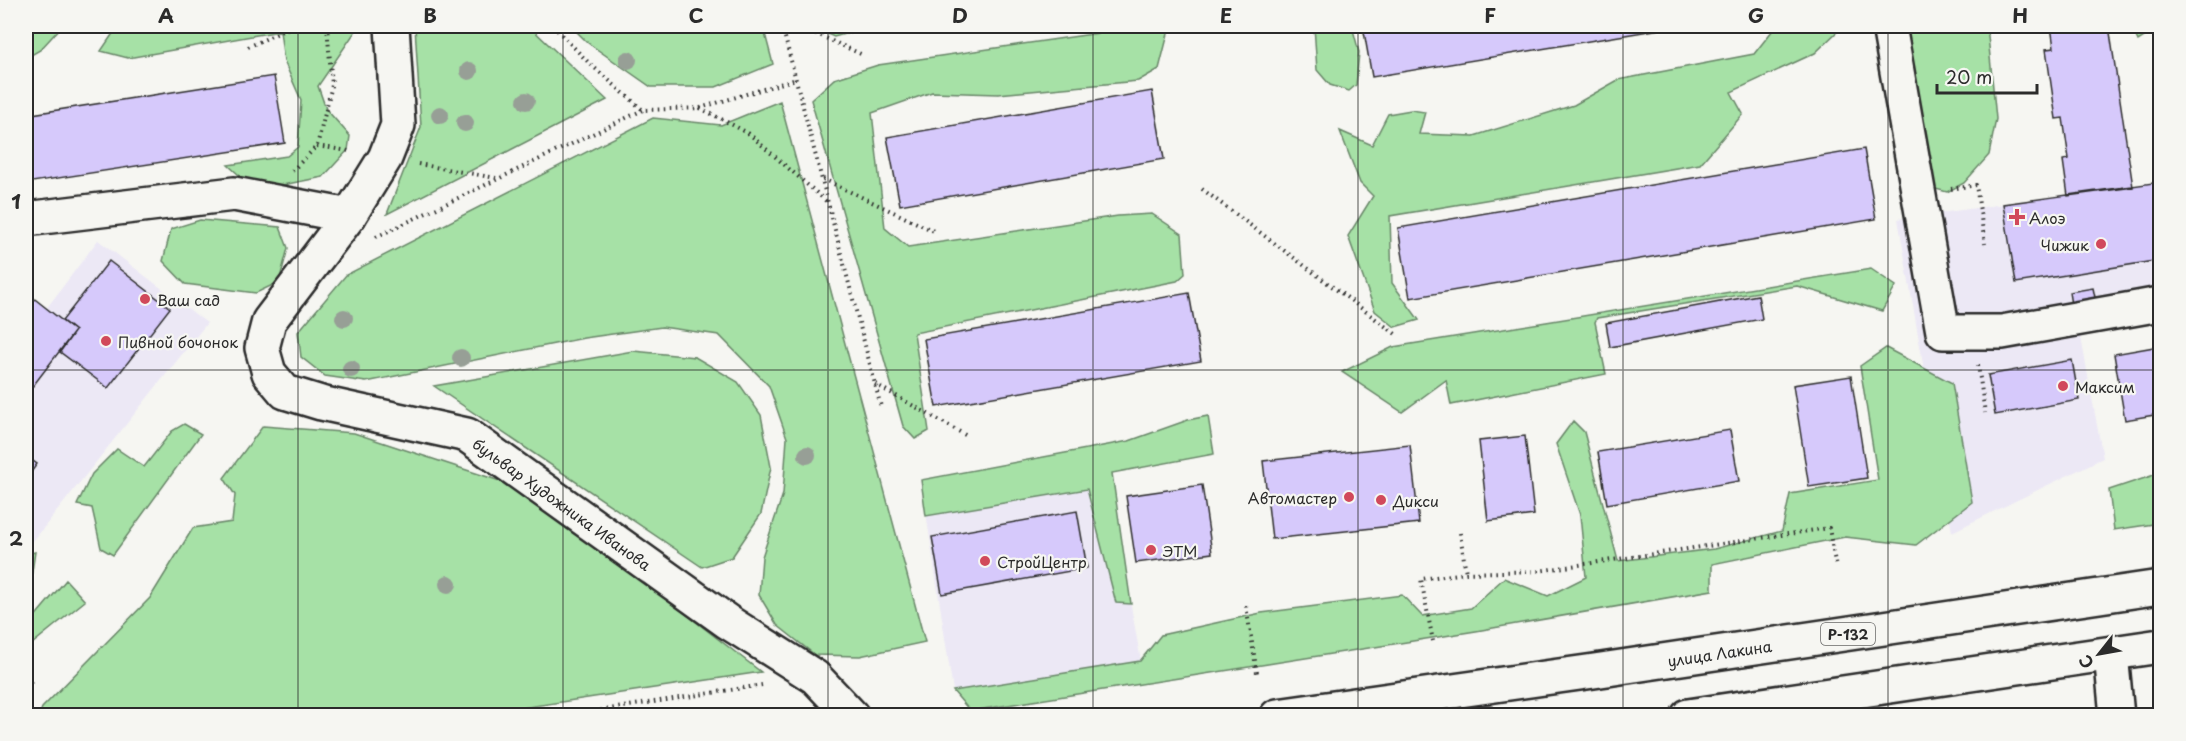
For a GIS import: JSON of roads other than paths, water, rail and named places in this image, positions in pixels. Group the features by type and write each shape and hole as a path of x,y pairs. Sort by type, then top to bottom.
{"main road":[{"name":"бульвар Художника Иванова","path":"392,26 398,125 385,158 349,216 269,321 262,348 269,373 285,392 321,403 467,435 728,622 816,677 852,716"},
{"path":"1889,26 1942,332 2002,332 2160,303"},
{"path":"26,219 234,194 349,216"},
{"name":"улица Лакина","path":"1277,716 2160,587"},
{"path":"1688,716 2160,646"},
{"path":"2111,654 2116,716"}],"place":[{"name":"Алоэ","path":"2017,217"},
{"name":"Чижик","path":"2101,244"},
{"name":"Ваш сад","path":"145,299"},
{"name":"Пивной бочонок","path":"106,341"},
{"name":"Максим","path":"2063,386"},
{"name":"Автомастер","path":"1349,497"},
{"name":"Дикси","path":"1381,500"},
{"name":"ЭТМ","path":"1151,550"},
{"name":"СтройЦентр","path":"985,561"}]}
